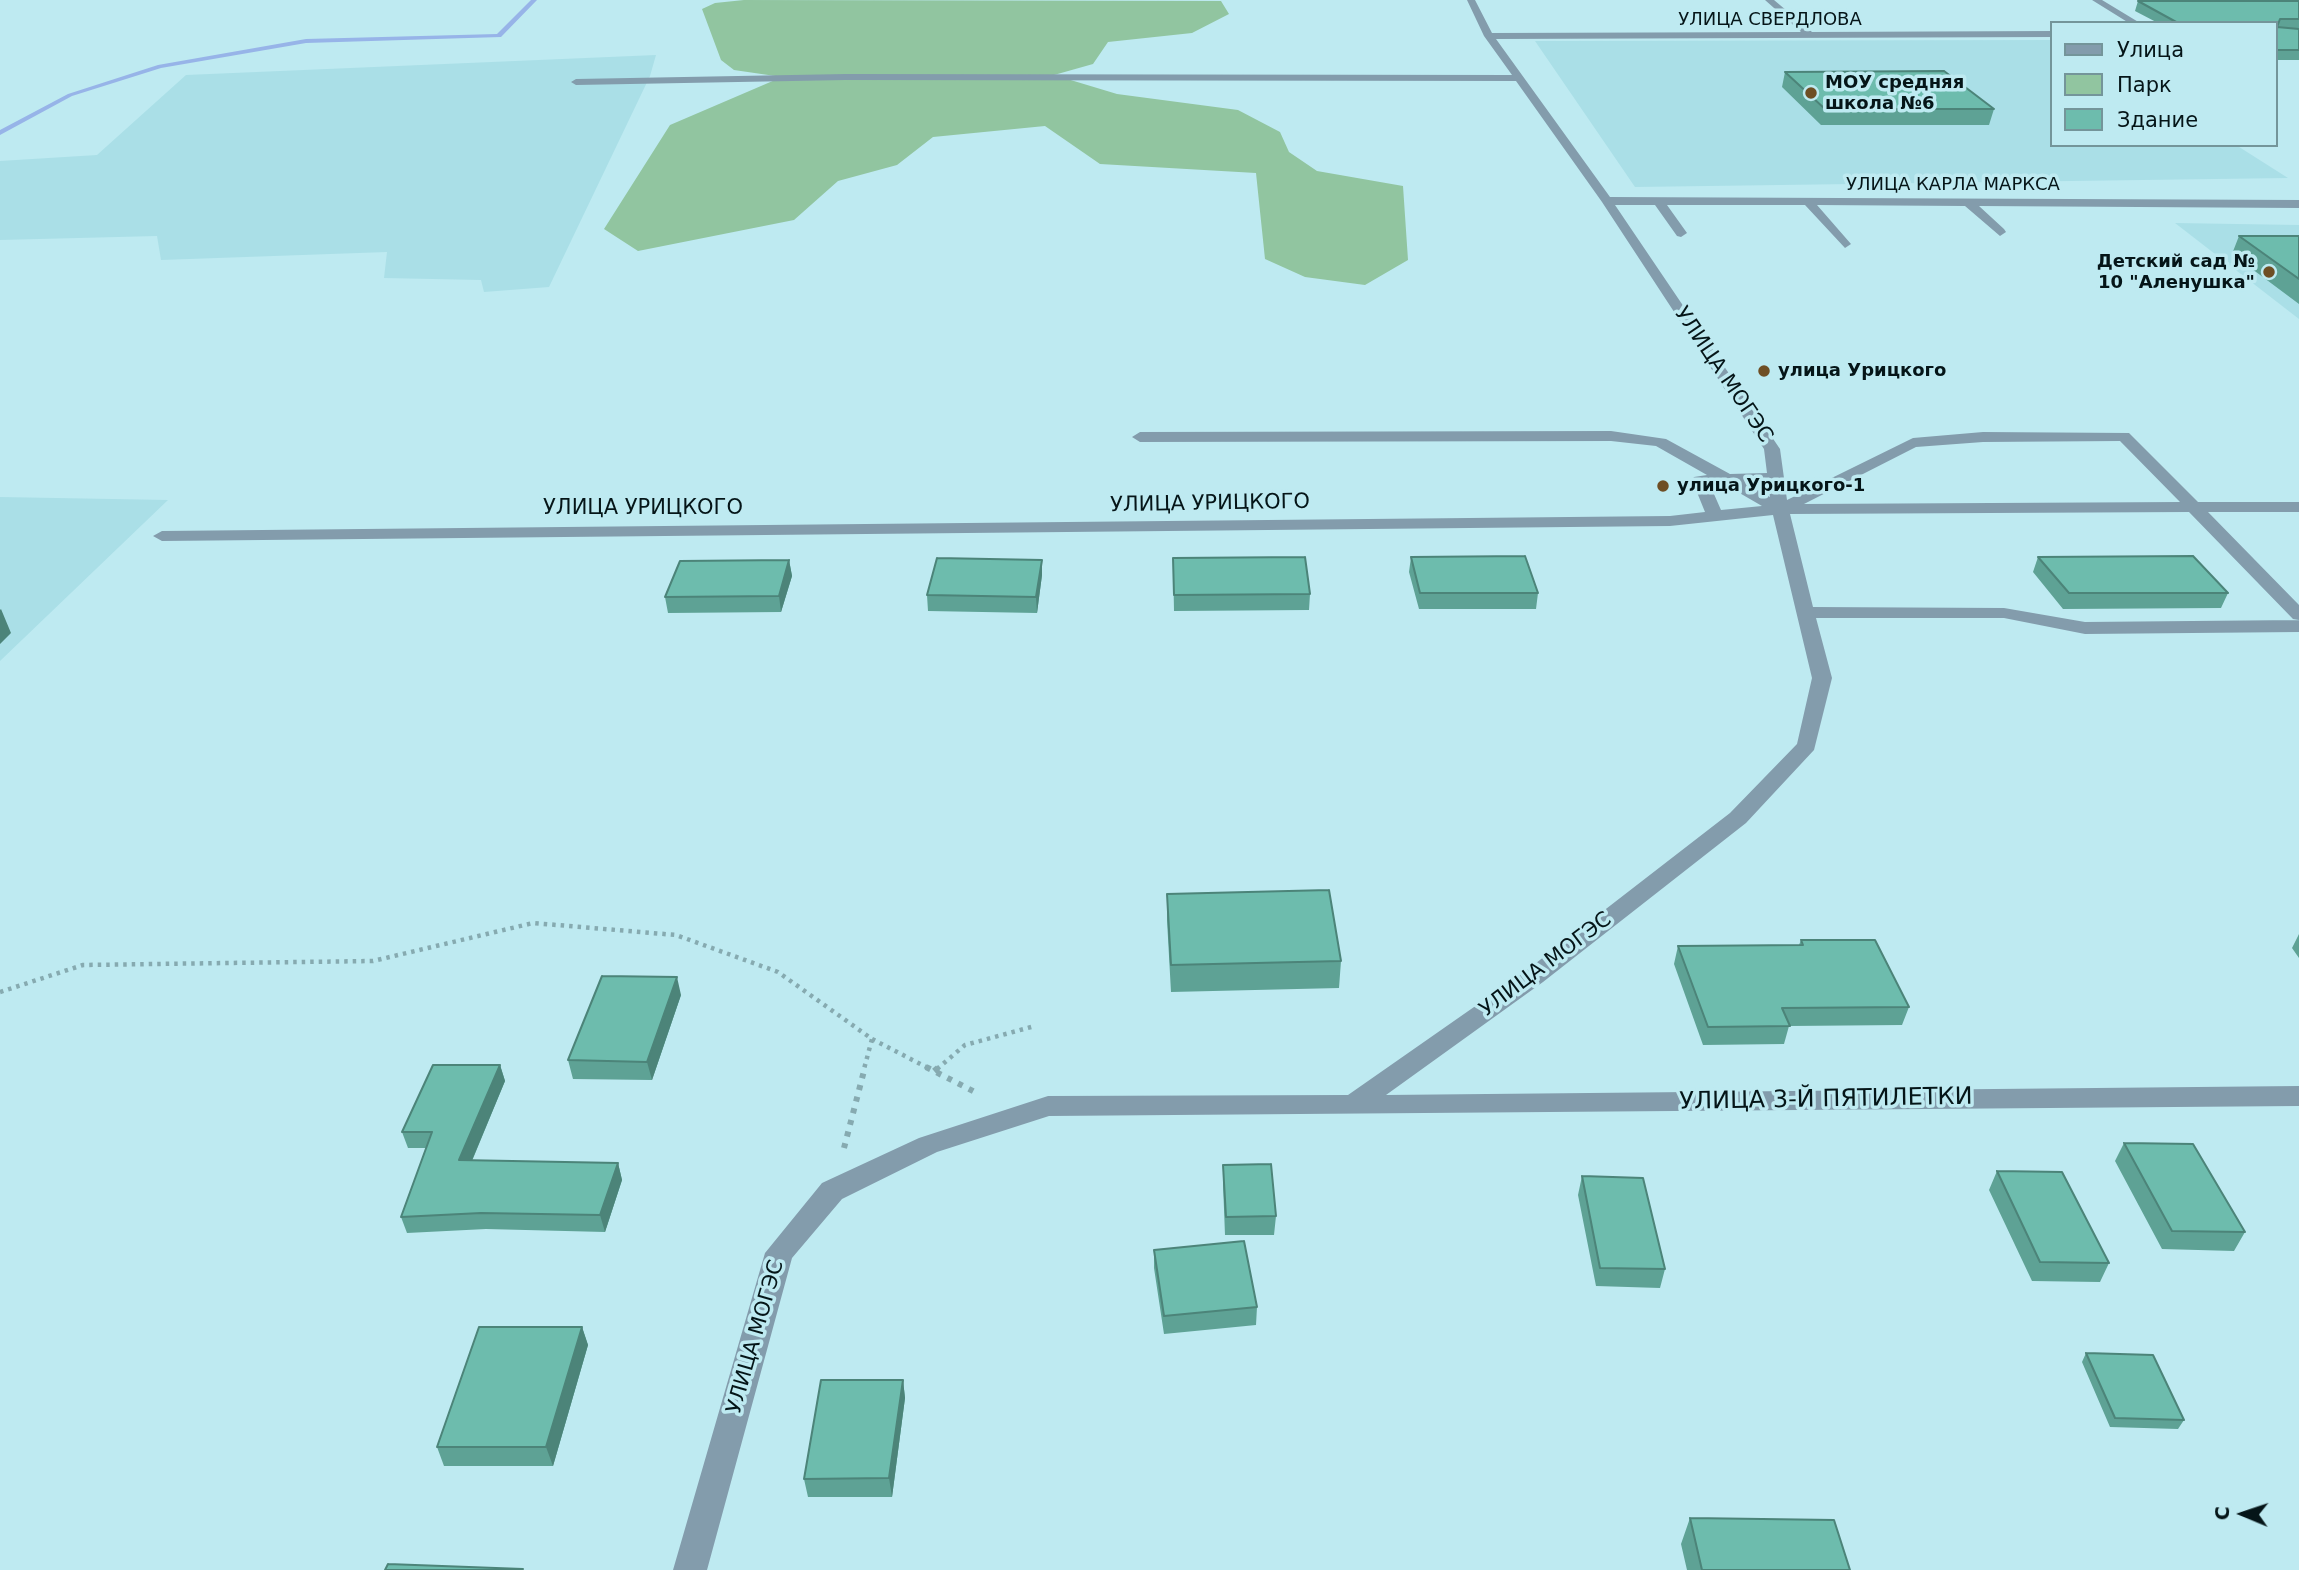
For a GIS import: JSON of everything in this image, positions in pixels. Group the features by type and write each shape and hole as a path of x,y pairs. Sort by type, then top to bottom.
{"street":[{"name":"УЛИЦА МОГЭС","path":"690,1570 779,1253 832,1191 928,1144 1048,1106 1353,1105 1535,976 1738,818 1807,746 1822,678 1780,509 1772,449 1607,201 1489,36 1471,0"},
{"path":"1769,0 1810,35"},
{"path":"2096,0 2133,21"},
{"name":"УЛИЦА СВЕРДЛОВА","path":"1489,36 2050,34"},
{"path":"576,82 846,77 1520,78"},
{"name":"УЛИЦА КАРЛА МАРКСА","path":"1607,201 1808,202 1882,198 1969,203 2298,204"},
{"path":"1658,201 1681,233"},
{"path":"1808,202 1845,244"},
{"path":"1969,203 2000,232"},
{"path":"1140,437 1611,436 1660,442 1780,509 1913,443 1983,438 2124,436 2299,615"},
{"path":"1715,516 1700,480 1776,478"},
{"name":"УЛИЦА УРИЦКОГО","path":"162,536 1670,521 1780,509 2299,507"},
{"path":"1805,612 2004,613 2085,628 2299,625"},
{"name":"УЛИЦА 3-Й ПЯТИЛЕТКИ","path":"1353,1105 2299,1096"}],"path":[{"path":"0,992 83,965 373,961 533,923 676,935 778,972 872,1040 1020,1115"},
{"path":"934,1071 965,1045 1035,1026"},
{"path":"832,1191 872,1040"}],"shaded area":[{"name":"МОУ средняя школа №6","path":"2050,40 2050,147 2239,147 2288,178 1635,187 1535,41"},
{"path":"656,55 650,76 549,287 484,292 481,280 384,278 387,252 161,260 157,236 0,240 0,161 97,155 186,75"},
{"name":"Детский сад № 10 \"Аленушка\"","path":"2175,223 2299,225 2299,319"},
{"path":"0,497 168,500 0,661"}],"green space":[{"path":"744,0 1221,1 1229,14 1192,33 1108,42 1093,64 1054,75 1117,94 1238,110 1280,132 1289,152 1317,171 1403,186 1408,260 1365,285 1305,277 1265,259 1256,173 1100,164 1045,126 933,137 897,165 838,181 794,220 638,251 604,229 670,125 782,77 734,70 721,60 702,9 715,3"}],"building":[{"path":"2138,1 2299,1 2299,19 2280,19 2278,24 2278,21 2174,21"},
{"path":"2278,27 2299,29 2299,50 2278,50"},
{"path":"1944,71 1994,109 1825,109 1785,72"},
{"path":"2239,236 2299,236 2299,279"},
{"path":"1525,556 1538,593 1420,593 1411,557"},
{"path":"2193,556 2228,593 2069,593 2038,557"},
{"path":"1305,557 1310,594 1174,595 1173,558"},
{"path":"937,558 1042,560 1036,597 927,595"},
{"path":"789,560 779,596 665,597 680,561"},
{"path":"1329,890 1341,961 1171,965 1167,894"},
{"path":"1801,940 1875,940 1909,1007 1782,1008 1790,1026 1708,1027 1678,946 1803,945"},
{"path":"602,976 677,977 647,1062 568,1060"},
{"path":"433,1065 500,1065 459,1160 618,1163 600,1215 481,1213 401,1217 432,1132 402,1132"},
{"path":"2124,1143 2193,1144 2245,1232 2172,1231"},
{"path":"1271,1164 1276,1216 1226,1217 1223,1165"},
{"path":"1997,1171 2062,1172 2109,1263 2040,1262"},
{"path":"1582,1176 1643,1178 1665,1269 1600,1268"},
{"path":"1244,1241 1257,1307 1164,1316 1154,1250"},
{"path":"479,1327 582,1327 546,1447 437,1447"},
{"path":"2086,1353 2153,1355 2184,1420 2115,1418"},
{"path":"821,1380 903,1380 889,1478 804,1479"},
{"path":"1690,1518 1834,1520 1850,1570 1702,1570"},
{"path":"388,1564 523,1569 385,1570"}],"waterway":[{"path":"0,133 70,95 160,66 306,41 499,36 534,0"}],"place":[{"name":"МОУ средняя школа №6","path":"1811,93"},
{"name":"Детский сад № 10 \"Аленушка\"","path":"2269,272"},
{"name":"улица Урицкого","path":"1764,371"},
{"name":"улица Урицкого-1","path":"1663,486"}]}
